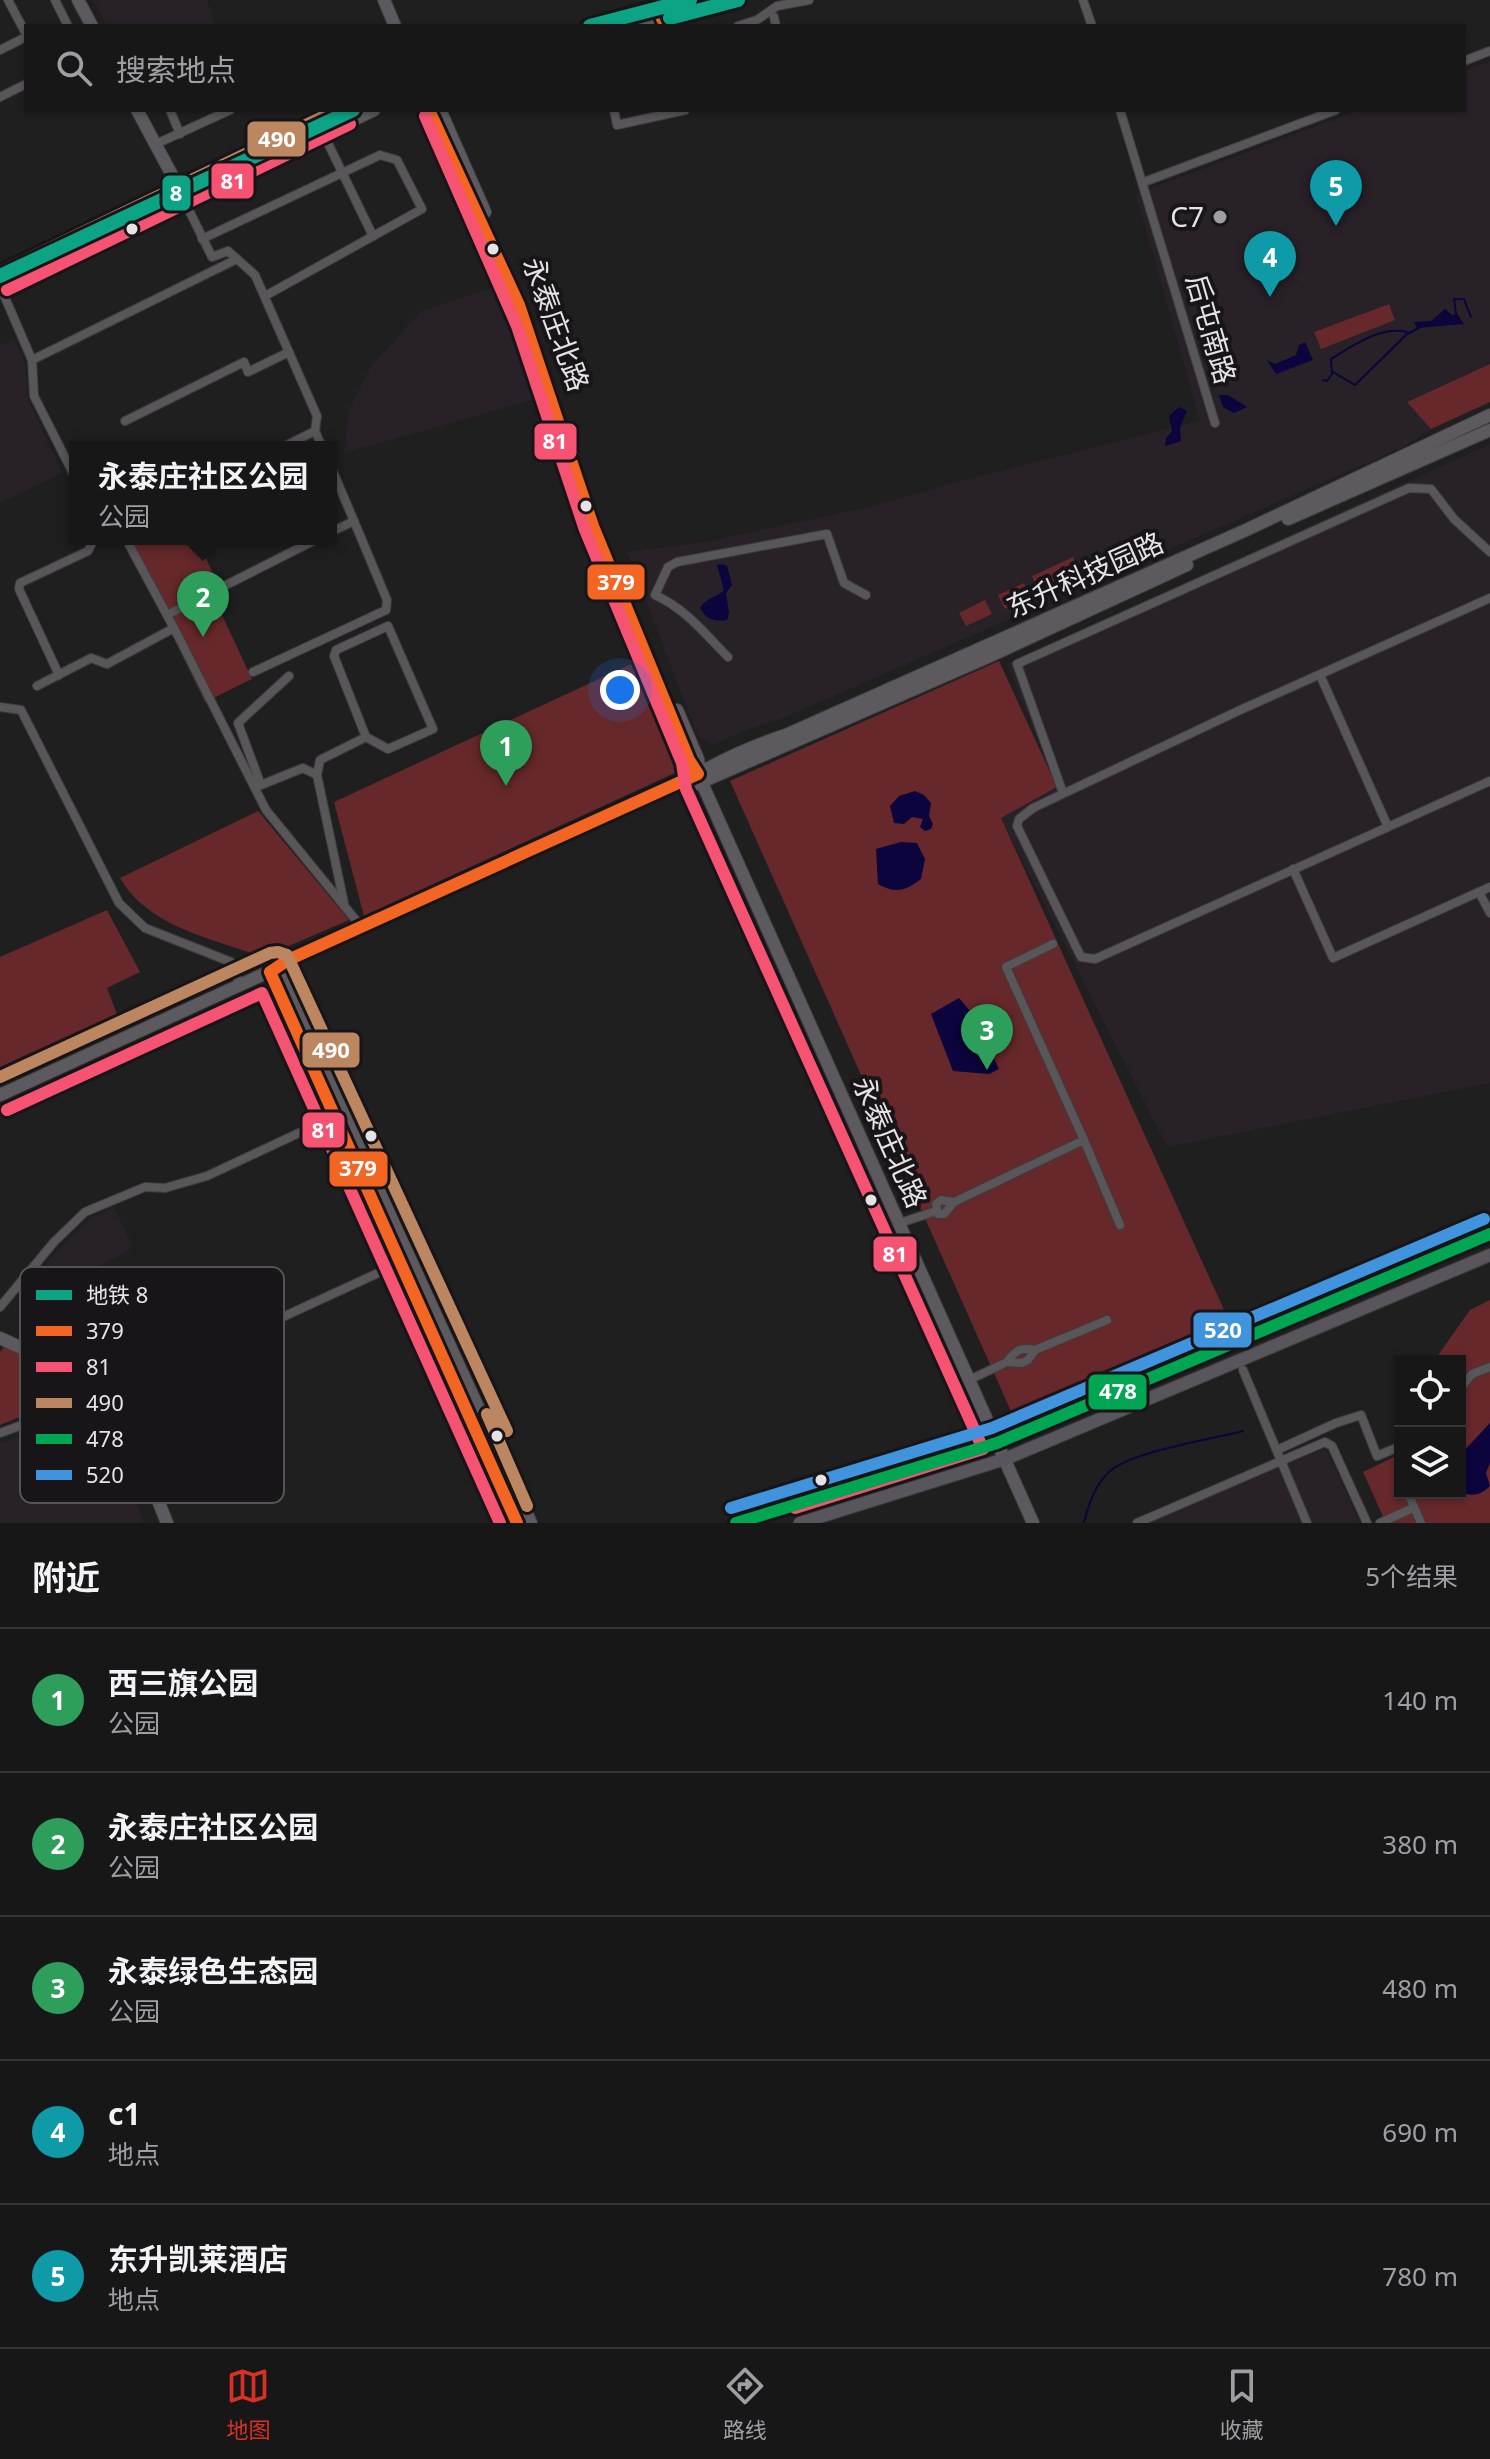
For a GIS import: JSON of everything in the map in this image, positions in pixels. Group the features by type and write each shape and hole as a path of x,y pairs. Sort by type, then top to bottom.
{"main road":[{"path":"736,1523 997,1443 1490,1234"},
{"path":"800,1523 1005,1459 1490,1255"}],"street":[{"path":"8,0 24,32"},
{"path":"55,0 67,24"},
{"path":"78,0 91,24"},
{"path":"384,0 394,24"},
{"path":"595,24 681,0"},
{"path":"646,24 730,0"},
{"path":"746,24 777,6 809,0"},
{"path":"1083,0 1091,24"},
{"path":"0,50 24,37"},
{"path":"1466,60 1490,51"},
{"path":"0,97 24,85"},
{"path":"138,112 212,257 228,251 255,275 317,416 315,431 319,441"},
{"path":"171,112 180,134"},
{"path":"156,144 226,112"},
{"path":"69,465 34,396 32,360 0,289 339,112"},
{"path":"0,276 370,112"},
{"name":"永泰庄北路","path":"430,112 519,305 593,526 689,760 700,776 1033,1523"},
{"name":"永泰庄北路","path":"441,112 532,320 600,524 698,759 700,776"},
{"path":"614,112 617,125 658,113"},
{"name":"后屯南路","path":"1121,112 1215,423"},
{"path":"1144,182 1331,112"},
{"path":"323,133 373,236"},
{"path":"202,239 380,155 397,160 422,209 265,296"},
{"path":"32,360 237,259"},
{"path":"125,421 244,362 248,372 289,352"},
{"name":"东升科技园路","path":"700,776 753,746 786,735 1246,530 1490,415"},
{"name":"东升科技园路","path":"700,776 990,656 1254,534 1490,430"},
{"path":"295,441 315,431"},
{"path":"253,672 386,610 387,600 337,481"},
{"path":"1063,793 1017,664 1409,488 1431,489 1454,519 1490,552"},
{"path":"337,529 354,521"},
{"path":"728,657 700,625 673,603 655,595 668,567 677,562 827,534 844,583 866,595"},
{"path":"59,675 19,589 20,583 88,551 91,545"},
{"path":"129,545 175,630"},
{"path":"305,545 167,615 266,810 363,930 344,903 317,775 320,760 366,737"},
{"path":"1490,598 1063,793 1024,813 1017,826 1081,957 1095,959 1490,781"},
{"path":"388,626 433,729 388,749 366,737 334,656 336,650 388,626"},
{"path":"37,686 91,658 107,664 175,630"},
{"path":"1320,675 1388,827"},
{"path":"289,676 238,723 261,785 303,768 317,775"},
{"path":"0,707 21,710 119,903 145,928 231,962 240,985"},
{"path":"0,1095 274,970 288,960 700,776"},
{"path":"1293,869 1333,958 1490,887"},
{"path":"1479,892 1490,913"},
{"path":"1053,944 1006,967 1120,1225"},
{"path":"274,970 335,1116 517,1523"},
{"path":"274,970 531,1523"},
{"path":"33,1267 85,1212 145,1187 165,1188 207,1176 335,1116"},
{"path":"900,1223 936,1211 946,1213 954,1202 1084,1140"},
{"path":"284,1316 402,1262"},
{"path":"0,1307 20,1283"},
{"path":"969,1380 1007,1362 1022,1363 1035,1350 1107,1320"},
{"path":"0,1338 20,1348"},
{"path":"1466,1382 1472,1374 1490,1367"},
{"path":"1243,1370 1307,1523"},
{"path":"1277,1450 1361,1415 1377,1456 1394,1449"},
{"path":"0,1433 20,1426"},
{"path":"1137,1523 1325,1442 1332,1446 1367,1523"},
{"path":"1410,1499 1421,1523"},
{"path":"158,1503 167,1523"},
{"path":"1380,1523 1413,1508"}],"shaded area":[{"path":"93,0 207,0 214,24 106,24"},
{"path":"1490,61 1490,364 1408,401 1431,429 1403,447 781,719 713,745 698,736 627,552 705,542 874,506 1200,421 1136,194 1354,112 1466,112 1466,70"},
{"path":"501,285 536,399 344,453 349,410 370,368 421,311"},
{"path":"1389,304 1395,320 1321,349 1314,332"},
{"path":"1445,309 1452,315 1457,314 1464,324 1417,328 1414,322 1431,321"},
{"path":"14,339 25,364 28,399 62,473 0,503 0,346"},
{"path":"1305,342 1313,360 1276,374 1267,360 1275,364 1296,355 1299,345"},
{"path":"1490,364 1490,402 1431,429 1407,402"},
{"path":"1219,395 1228,395 1247,407 1234,413 1223,407"},
{"path":"1179,407 1187,411 1180,428 1181,441 1165,446 1166,438 1172,431 1169,416"},
{"path":"1490,444 1490,1083 1167,1147 1001,818 1057,787 1007,664"},
{"path":"129,545 200,545 221,591 213,596 252,679 205,702"},
{"path":"1073,557 1083,579 1042,598 1032,576"},
{"path":"717,565 727,566 732,585 726,593 727,620 718,621 708,617 700,608 724,590"},
{"path":"1024,583 1030,597 1005,609 998,595"},
{"path":"985,600 992,614 966,626 959,613"},
{"path":"999,661 1057,787 1001,818 1230,1323 1014,1418 730,781"},
{"path":"631,664 679,771 364,916 334,802"},
{"path":"915,791 931,803 929,816 933,824 931,829 925,831 920,827 923,819 912,817 904,824 894,823 890,806 899,796"},
{"path":"258,811 349,920 263,957 164,920 132,895 120,878"},
{"path":"901,842 917,843 925,859 921,879 895,890 878,884 876,849"},
{"path":"107,910 140,972 107,988 121,1025 0,1079 0,957"},
{"path":"959,998 971,1012 999,1069 989,1074 953,1071 931,1014"},
{"path":"114,1207 132,1245 128,1251 97,1267 48,1267 47,1262 91,1218"},
{"path":"1490,1300 1490,1523 1386,1523 1363,1472 1394,1457 1394,1499 1466,1499 1466,1355 1438,1355 1470,1310"},
{"path":"5,1346 20,1354 20,1417 0,1425 0,1352"},
{"path":"1490,1423 1490,1463 1486,1473 1490,1486 1478,1494 1466,1494 1466,1449"},
{"path":"20,1436 20,1503 136,1503 144,1523 0,1523 0,1443"},
{"path":"1326,1448 1360,1523 1148,1523"}],"waterway":[{"path":"1456,314 1454,299 1464,299 1471,317"},
{"path":"1333,372 1355,385 1407,334 1419,328"},
{"path":"1323,380 1327,381 1332,374 1331,359 1359,342 1390,331 1410,333"},
{"path":"1084,1523 1099,1484 1118,1465 1151,1453 1243,1431"}],"metro line":[{"name":"8","path":"598,24 690,0"},
{"name":"8","path":"670,18 738,0"},
{"name":"8","path":"0,276 349,112"}],"transit line":[{"name":"379","path":"595,24 681,0"},
{"name":"379","path":"662,19 730,0"},
{"name":"490","path":"0,272 333,112"},
{"name":"379","path":"430,112 519,305 593,526 689,760 698,774 288,960 270,972 517,1523"},
{"name":"81","path":"425,116 517,326 585,530 682,763 686,789 983,1449 795,1508"},
{"name":"81","path":"7,290 350,124"},
{"name":"490","path":"0,1077 270,953 287,955 507,1431"},
{"name":"81","path":"7,1110 262,993 500,1523"},
{"name":"520","path":"731,1508 992,1428 1484,1219"},
{"name":"478","path":"736,1523 997,1443 1490,1234"},
{"name":"490","path":"487,1414 527,1506"}],"place":[{"name":"C7","path":"1220,217"},
{"name":"东升凯莱酒店","path":"1336,226"},
{"name":"c1","path":"1270,297"},
{"name":"永泰庄社区公园","path":"203,637"},
{"name":"西三旗公园","path":"506,786"},
{"name":"永泰绿色生态园","path":"987,1070"}]}
